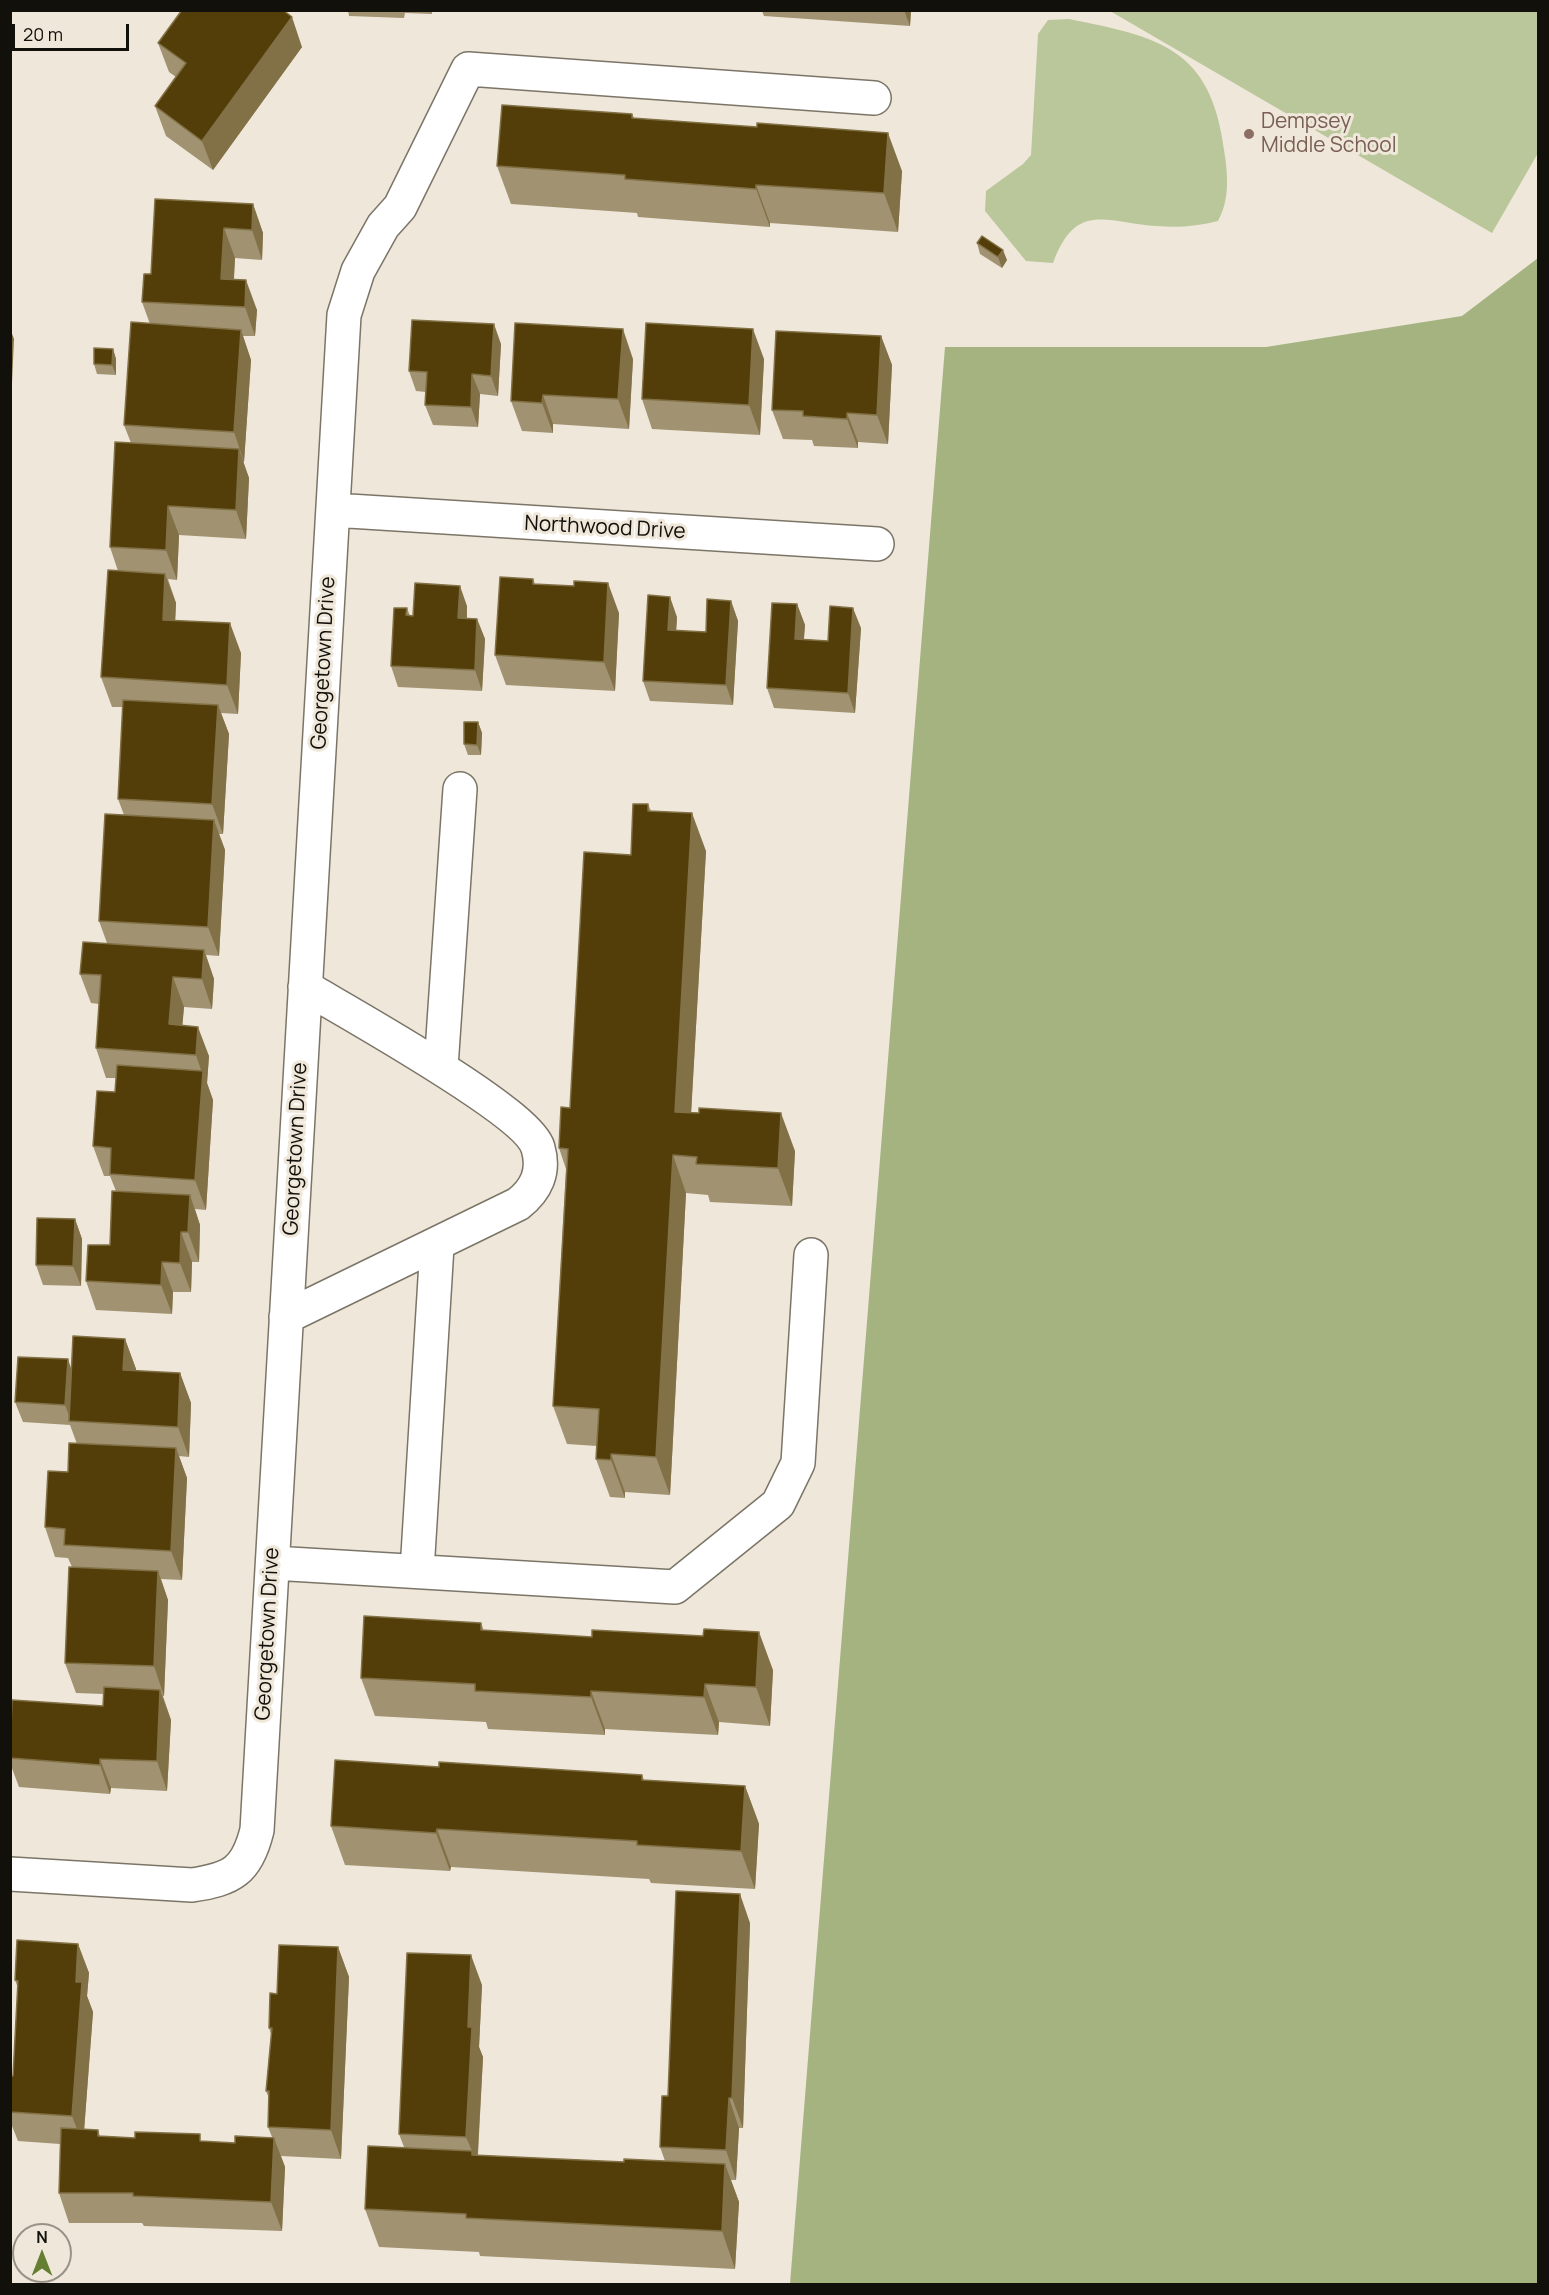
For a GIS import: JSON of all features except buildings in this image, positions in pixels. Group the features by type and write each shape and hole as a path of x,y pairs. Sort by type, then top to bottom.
{"street":[{"name":"Georgetown Drive","path":"10,1874 192,1885 220,1881 242,1866 252,1850 257,1830 344,315 358,271 383,226 400,207 468,69 874,98"},
{"name":"Northwood Drive","path":"333,510 877,544"},
{"path":"441,1067 460,789"},
{"path":"286,1317 436,1246 518,1204 534,1192 540,1169 538,1147 527,1131 441,1067 305,987"},
{"path":"417,1571 436,1246"},
{"path":"273,1563 675,1587 778,1504 798,1463 811,1255"}],"green space":[{"path":"1110,11 1538,11 1538,153 1492,233"},
{"path":"1069,19 1154,41 1175,53 1193,68 1207,89 1217,116 1224,150 1227,187 1225,204 1218,221 1173,227 1108,220 1083,223 1072,230 1062,243 1053,263 1026,261 985,211 986,191 1023,164 1031,155 1038,34 1048,20"},
{"path":"1538,258 1538,2284 790,2284 945,347 1266,347 1462,316"}],"place":[{"name":"Dempsey Middle School","path":"1249,134"}]}
